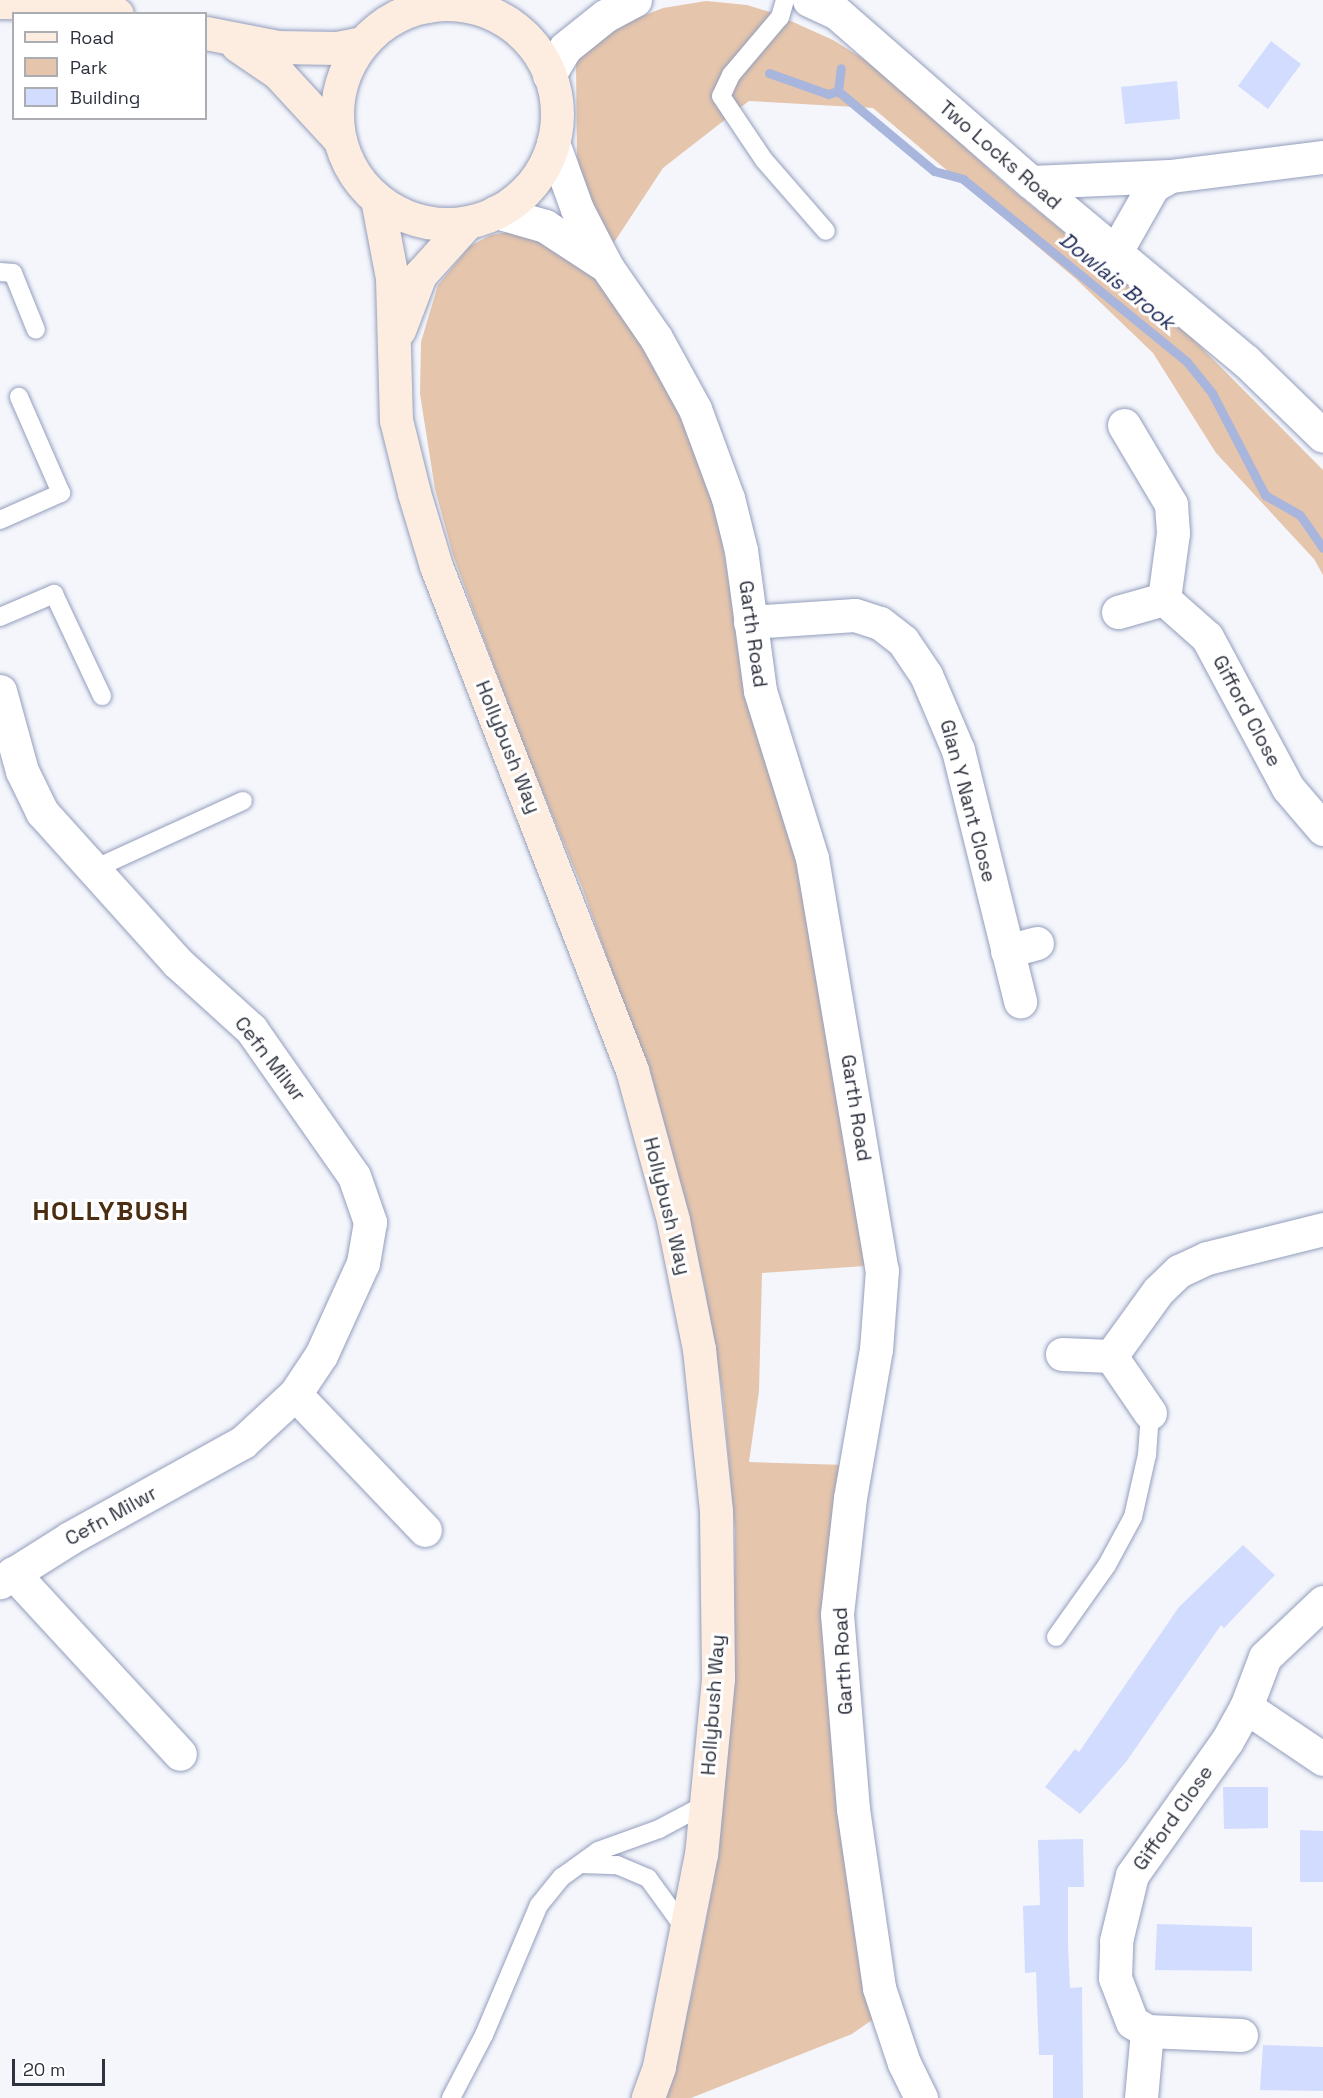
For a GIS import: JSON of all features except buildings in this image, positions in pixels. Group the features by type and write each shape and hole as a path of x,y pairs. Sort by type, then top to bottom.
{"street":[{"path":"549,75 565,48 635,0"},
{"name":"Two Locks Road","path":"808,0 837,13 1031,182 1246,361 1323,436"},
{"path":"0,2 66,3 108,12"},
{"name":"Hollybush Way","path":"339,139 338,100 343,77 363,43 385,23 430,3 461,5 494,15 531,43 549,75 556,106 553,142 541,172 526,190 481,217 420,275 392,349"},
{"name":"Hollybush Way","path":"214,35 299,48 363,43"},
{"name":"Hollybush Way","path":"214,35 278,73 339,139 350,166 377,199 421,221 481,217"},
{"name":"Garth Road","path":"553,142 577,209 607,267 656,338 695,409 728,498 741,550 760,691 812,858 882,1270 876,1349 850,1498 837,1614 853,1809 879,1988 904,2062 921,2098"},
{"path":"1031,182 1170,176 1323,157"},
{"path":"1115,253 1153,186 1170,176"},
{"name":"Hollybush Way","path":"377,199 392,278 392,349 400,437 435,566 632,1070 673,1220 699,1348 716,1510 718,1679 701,1854 659,2067 648,2098"},
{"name":"Garth Road","path":"481,217 545,226 579,245 607,267"},
{"path":"1118,612 1164,600 1173,533 1171,504 1124,425"},
{"name":"Gifford Close","path":"1164,600 1208,637 1288,788 1323,829"},
{"name":"Glan Y Nant Close","path":"750,622 855,615 880,623 903,641 926,675 958,750 1022,947 1020,1001"},
{"name":"Cefn Milwr","path":"0,690 22,771 42,812 177,962 251,1029 354,1176 369,1222 363,1263 321,1355 295,1394 243,1442 6,1578 180,1754"},
{"path":"1111,1356 1158,1291 1179,1271 1207,1258 1323,1229"},
{"path":"1062,1354 1111,1356"},
{"path":"1111,1356 1150,1413"},
{"path":"295,1394 424,1530"},
{"name":"Gifford Close","path":"1147,2031 1132,2022 1122,2005 1115,1978 1116,1941 1123,1903 1132,1875 1227,1741 1246,1707 1250,1688 1265,1657 1323,1602"},
{"path":"1246,1707 1323,1760"},
{"path":"1141,2098 1147,2031 1241,2035"}],"lane":[{"path":"785,0 780,17 731,75 721,96 764,160 826,231"},
{"path":"0,272 13,273 36,330"},
{"path":"0,520 61,493 19,397"},
{"path":"0,617 54,594 102,696"},
{"path":"92,870 243,801"},
{"path":"1056,1637 1107,1565 1133,1517 1147,1455 1150,1413"},
{"path":"451,2098 484,2035 539,1905 562,1877 598,1851 659,1829 706,1804"},
{"path":"581,1864 617,1865 648,1878 686,1930"}],"green space":[{"path":"706,1 747,5 773,13 833,40 875,66 1011,189 1186,332 1323,470 1323,575 1314,559 1216,453 1153,353 1076,279 873,108 749,101 663,168 611,247 585,200 577,155 576,61 610,29 663,8"},
{"path":"512,231 527,235 603,275 686,410 720,529 730,589 810,918 879,1265 762,1273 759,1391 749,1462 846,1465 837,1570 896,2003 852,2034 691,2098 663,2098 692,1993 714,1879 729,1739 734,1655 735,1531 723,1396 704,1284 654,1090 582,887 520,737 453,555 435,489 420,394 421,342 438,285 470,246 491,235"}],"waterway":[{"name":"Dowlais Brook","path":"838,91 841,68"},
{"name":"Dowlais Brook","path":"769,73 828,94 838,91 934,171 963,179 1187,362 1212,393 1265,495 1300,515 1323,548"}],"district":[{"name":"HOLLYBUSH","path":"111,1212"}]}
